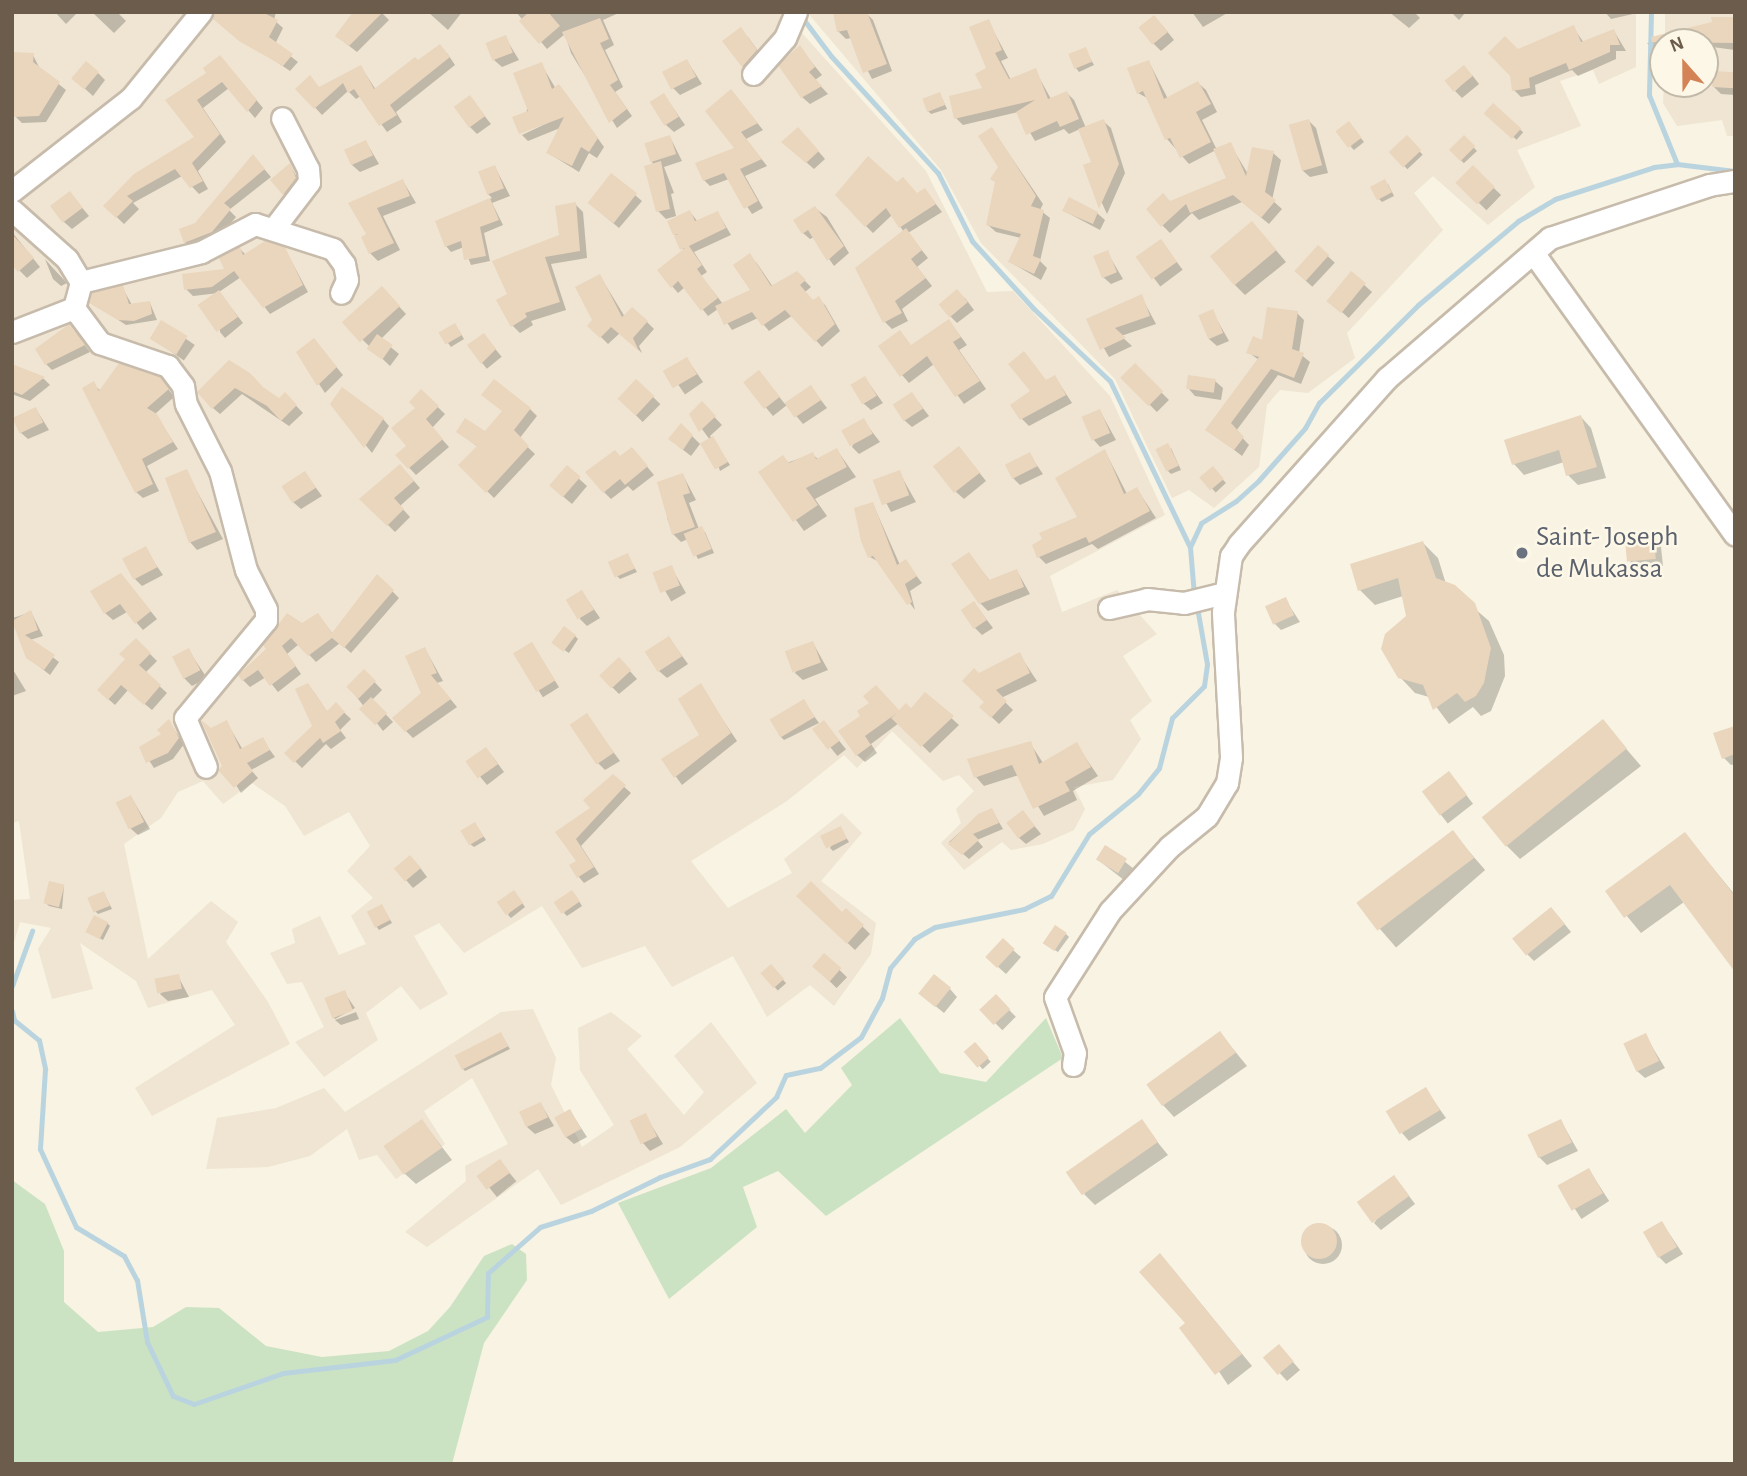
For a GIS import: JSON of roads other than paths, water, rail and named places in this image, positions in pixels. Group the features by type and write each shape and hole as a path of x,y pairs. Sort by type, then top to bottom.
{"street":[{"path":"12,191 131,97 201,12"},
{"path":"753,74 785,38 796,12"},
{"path":"274,228 309,182 308,169 282,118"},
{"path":"1073,1065 1074,1053 1055,998 1110,911 1169,847 1207,816 1227,783 1231,757 1222,643 1224,593 1231,556 1239,544 1363,403 1550,238 1709,185 1735,181"},
{"path":"12,210 67,259 81,282 74,308"},
{"path":"81,282 201,252 255,224 333,249 344,264 347,280 341,293"},
{"path":"1534,254 1735,535"},
{"path":"12,331 74,308"},
{"path":"74,308 100,343 168,366 183,386 186,404 220,471 246,570 266,609 266,620 185,718 206,766"},
{"path":"1109,608 1147,600 1184,604 1224,593"}],"waterway":[{"path":"1651,12 1649,95 1677,164"},
{"path":"801,16 831,56 938,173 972,241 1033,308 1110,381 1190,547"},
{"path":"1194,595 1190,547 1201,523 1236,501 1259,480 1305,428 1319,403 1418,305 1518,221 1555,199 1654,167 1677,164 1735,171"},
{"path":"12,1011 14,1020 39,1040 45,1069 40,1149 76,1227 124,1256 137,1280 147,1342 173,1396 194,1404 283,1373 395,1360 487,1317 488,1273 540,1227 591,1211 660,1177 710,1159 776,1097 786,1075 820,1068 861,1037 882,998 890,968 914,939 935,927 1024,909 1051,896 1089,834 1138,794 1159,768 1172,718 1204,686 1207,664 1197,607"},
{"path":"12,986 32,931"}],"place":[{"name":"Saint- Joseph de Mukassa","path":"1522,553"}]}
